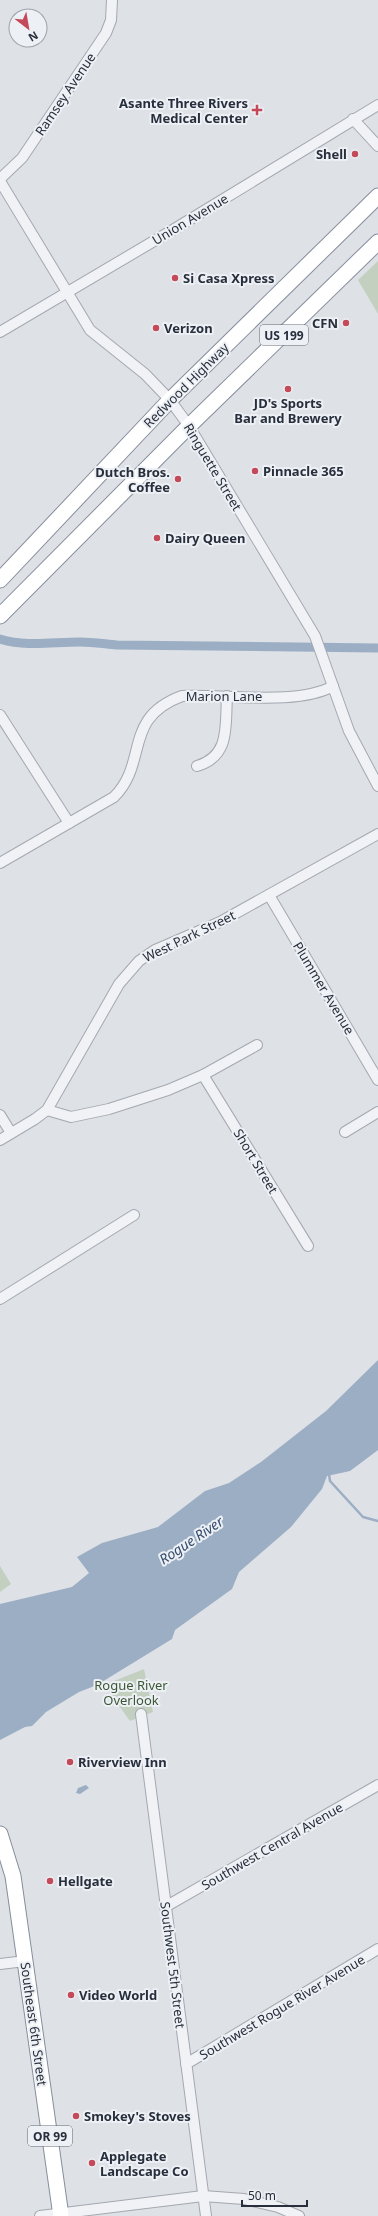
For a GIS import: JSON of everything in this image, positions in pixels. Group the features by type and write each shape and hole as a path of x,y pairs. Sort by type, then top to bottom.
{"highway":[{"name":"Redwood Highway","path":"0,580 170,400 378,196"},
{"name":"US 199","path":"0,616 189,426 378,242"},
{"path":"0,575 13,565"},
{"name":"Southeast 6th Street","path":"0,1834 13,1876 61,2215"}],"street":[{"name":"Ramsey Avenue","path":"0,180 22,158 106,34 111,20 112,0"},
{"name":"Union Avenue","path":"0,332 378,104"},
{"path":"353,119 378,146"},
{"name":"Ringuette Street","path":"0,180 66,293 90,330 145,374 170,400 189,426 308,624 322,650 333,686 356,748 378,786"},
{"name":"Marion Lane","path":"0,864 114,797 126,781 144,724 160,706 182,696 303,697 323,692 333,686"},
{"path":"197,766 211,760 222,747 225,738 227,696"},
{"path":"0,715 69,823"},
{"name":"West Park Street","path":"0,1140 36,1119 47,1110 119,984 134,966 155,950 220,922 378,834"},
{"name":"Plummer Avenue","path":"269,895 378,1080"},
{"path":"47,1110 71,1118 86,1116 138,1100 203,1075 257,1045"},
{"name":"Short Street","path":"203,1075 308,1246"},
{"path":"345,1132 378,1112"},
{"path":"0,1115 11,1133"},
{"path":"0,1299 134,1215"},
{"name":"Southwest 5th Street","path":"141,1714 206,2216"},
{"name":"Southwest Central Avenue","path":"165,1907 378,1785"},
{"name":"Southwest Rogue River Avenue","path":"186,2064 378,1949"},
{"path":"0,1964 25,1961"},
{"path":"40,2216 61,2215 203,2196 251,2201 278,2207 298,2216"}],"green space":[{"path":"378,261 378,314 358,280"},
{"path":"0,1566 11,1584 0,1592"},
{"name":"Rogue River Overlook","path":"144,1669 153,1712 130,1721 104,1685"}],"water":[{"name":"Rogue River","path":"378,1360 378,1450 350,1471 327,1476 322,1489 291,1527 239,1572 232,1589 175,1630 172,1639 97,1685 79,1692 46,1712 32,1726 25,1727 0,1740 0,1604 72,1587 89,1573 77,1557 102,1543 158,1527 205,1491 229,1483 261,1462 326,1411"},
{"path":"86,1785 89,1788 80,1794 76,1793 78,1788"}],"waterway":[{"path":"0,639 20,643 40,644 80,642 117,645 378,648"},
{"path":"329,1474 330,1481 363,1517 378,1521"}],"place":[{"name":"Asante Three Rivers Medical Center","path":"257,110"},
{"name":"Shell","path":"355,154"},
{"name":"Si Casa Xpress","path":"175,278"},
{"name":"CFN","path":"346,323"},
{"name":"Verizon","path":"156,328"},
{"name":"JD's Sports Bar and Brewery","path":"288,389"},
{"name":"Pinnacle 365","path":"255,471"},
{"name":"Dutch Bros. Coffee","path":"178,479"},
{"name":"Dairy Queen","path":"157,538"},
{"name":"Riverview Inn","path":"70,1762"},
{"name":"Hellgate","path":"50,1881"},
{"name":"Video World","path":"71,1995"},
{"name":"Smokey's Stoves","path":"76,2116"},
{"name":"Applegate Landscape Co","path":"92,2163"}]}
